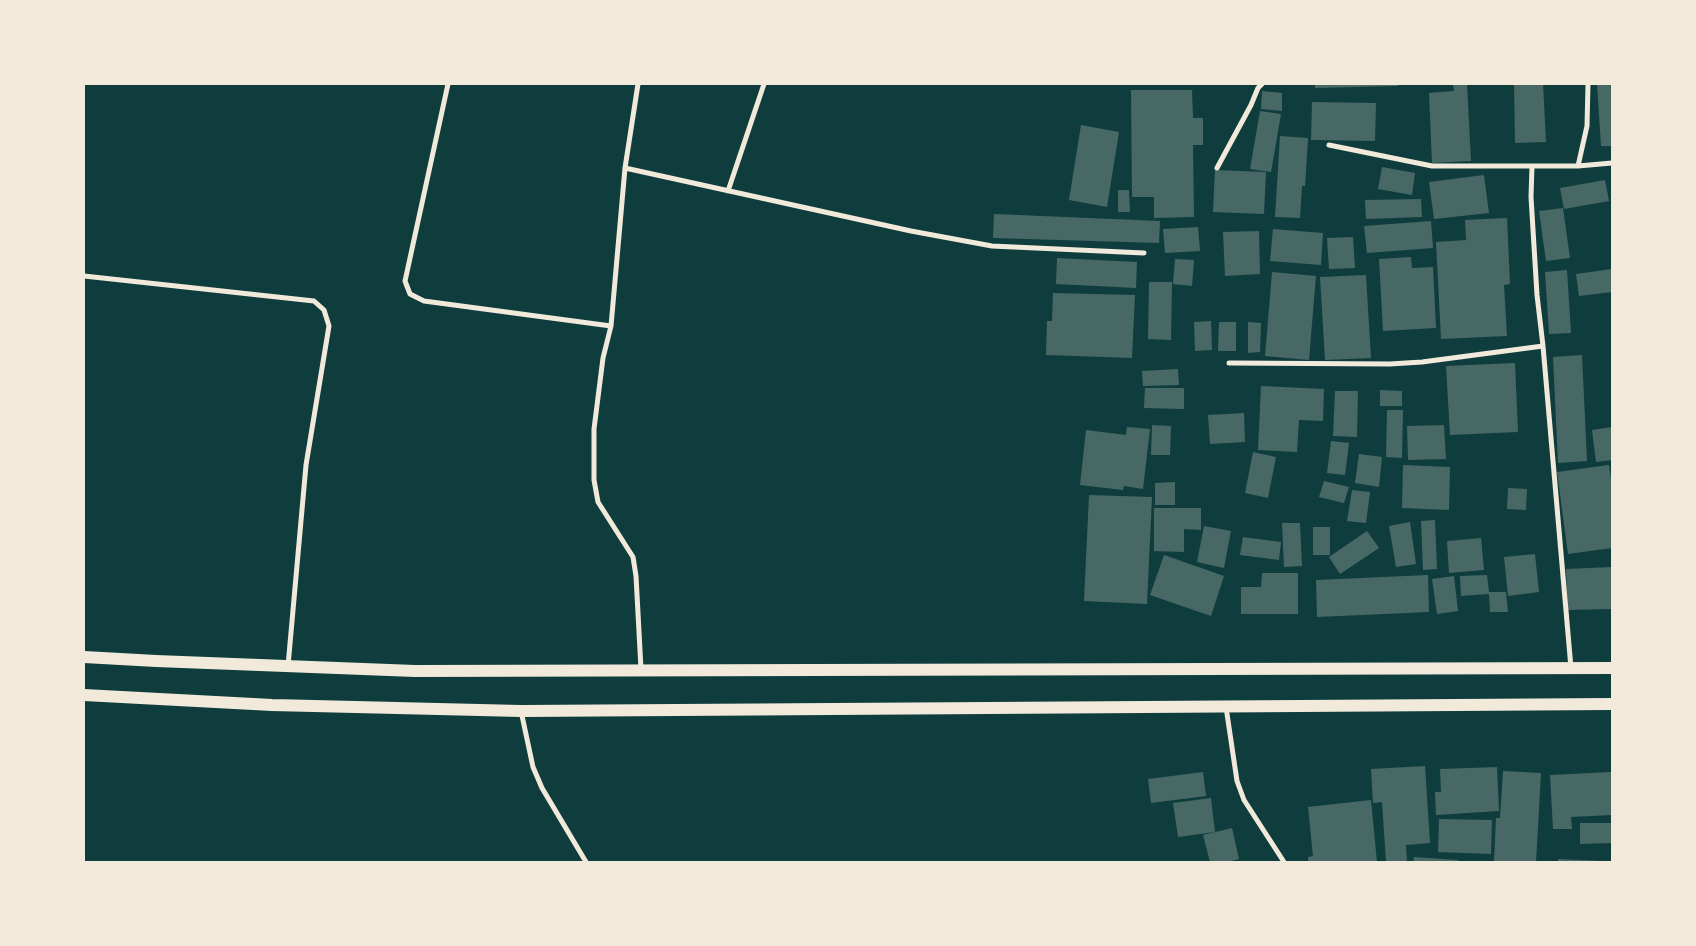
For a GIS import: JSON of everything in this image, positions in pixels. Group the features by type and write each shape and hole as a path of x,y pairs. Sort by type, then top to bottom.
{"main road":[{"path":"84,657 415,671 1612,668"},
{"path":"84,695 272,705 521,711 1612,704"}],"street":[{"path":"448,84 405,282 410,294 424,301 611,326"},
{"path":"638,84 625,168 611,326 602,367 594,429 594,480 598,502 633,557 636,576 641,670"},
{"path":"728,191 764,84"},
{"path":"1217,168 1251,105 1258,88 1262,84"},
{"path":"1578,166 1587,126 1588,84"},
{"path":"1329,145 1432,166 1578,166 1612,163"},
{"path":"1532,166 1537,295 1571,668"},
{"path":"625,168 911,231 992,246 1144,253"},
{"path":"84,276 314,301 324,310 329,326 306,465 288,666"},
{"path":"1228,363 1422,362 1543,346"},
{"path":"1226,706 1237,781 1244,800 1284,862"},
{"path":"521,711 533,767 542,788 586,862"}],"building":[{"path":"1315,84 1398,84 1398,86 1315,88"},
{"path":"1453,84 1467,84 1471,161 1432,163 1429,93 1454,91"},
{"path":"1514,84 1543,84 1546,142 1515,143"},
{"path":"1597,84 1612,84 1612,146 1601,146"},
{"path":"1131,90 1192,90 1193,118 1203,118 1203,145 1193,145 1194,217 1154,218 1154,197 1132,197"},
{"path":"1262,91 1282,93 1282,111 1261,109"},
{"path":"1312,102 1376,103 1375,141 1311,140"},
{"path":"1260,111 1281,114 1271,172 1250,169"},
{"path":"1081,125 1119,132 1107,207 1069,200"},
{"path":"1280,136 1308,138 1305,186 1302,186 1300,218 1275,217"},
{"path":"1382,167 1415,173 1412,195 1378,189"},
{"path":"1215,170 1266,172 1264,214 1213,212"},
{"path":"1484,175 1489,213 1434,219 1429,182"},
{"path":"1605,180 1609,201 1564,209 1560,188"},
{"path":"1118,190 1129,190 1130,212 1118,212"},
{"path":"1421,199 1422,217 1366,219 1365,200"},
{"path":"1563,208 1570,258 1546,261 1539,211"},
{"path":"994,214 1160,221 1159,243 993,238"},
{"path":"1507,218 1510,284 1504,285 1507,336 1441,339 1436,242 1466,240 1465,220"},
{"path":"1431,221 1433,248 1367,253 1364,226"},
{"path":"1198,227 1200,251 1165,253 1163,229"},
{"path":"1273,229 1323,233 1321,265 1270,261"},
{"path":"1259,231 1260,274 1225,276 1223,232"},
{"path":"1353,237 1355,268 1329,269 1327,238"},
{"path":"1411,257 1412,268 1433,267 1436,328 1383,331 1379,259"},
{"path":"1057,258 1137,262 1136,288 1056,284"},
{"path":"1175,259 1194,260 1192,286 1173,284"},
{"path":"1612,269 1612,292 1579,296 1576,274"},
{"path":"1567,270 1571,333 1549,334 1545,272"},
{"path":"1272,272 1316,276 1309,360 1265,356"},
{"path":"1366,275 1371,358 1325,360 1320,277"},
{"path":"1149,282 1172,282 1171,340 1148,339"},
{"path":"1053,293 1135,295 1132,358 1046,355 1047,321 1052,321"},
{"path":"1211,321 1212,350 1195,351 1194,322"},
{"path":"1219,322 1236,322 1236,351 1218,351"},
{"path":"1248,322 1261,323 1260,352 1248,353"},
{"path":"1582,355 1587,461 1558,463 1553,357"},
{"path":"1515,363 1518,432 1450,435 1446,366"},
{"path":"1178,369 1179,385 1143,386 1142,371"},
{"path":"1261,386 1324,389 1323,421 1299,420 1297,452 1258,450"},
{"path":"1145,388 1184,388 1184,409 1144,408"},
{"path":"1380,390 1402,391 1402,406 1380,406"},
{"path":"1335,391 1358,391 1357,437 1333,436"},
{"path":"1387,410 1403,410 1402,458 1386,457"},
{"path":"1244,413 1245,442 1210,444 1208,415"},
{"path":"1152,425 1171,426 1170,455 1151,455"},
{"path":"1444,425 1446,459 1408,460 1407,426"},
{"path":"1127,427 1150,429 1143,489 1124,486 1123,490 1080,485 1086,430 1126,435"},
{"path":"1612,427 1612,460 1596,462 1592,430"},
{"path":"1331,441 1349,443 1345,475 1327,473"},
{"path":"1253,452 1276,457 1268,498 1245,493"},
{"path":"1359,454 1382,457 1379,487 1355,483"},
{"path":"1403,465 1450,467 1449,510 1402,508"},
{"path":"1609,465 1612,487 1612,548 1568,554 1557,472"},
{"path":"1324,481 1349,487 1344,503 1319,497"},
{"path":"1175,482 1175,505 1155,505 1155,483"},
{"path":"1508,488 1527,489 1526,510 1507,509"},
{"path":"1352,490 1370,492 1366,523 1347,521"},
{"path":"1089,495 1152,497 1147,604 1084,601"},
{"path":"1154,508 1201,508 1201,530 1184,529 1184,552 1154,551"},
{"path":"1435,520 1437,569 1423,570 1421,521"},
{"path":"1410,522 1416,564 1396,567 1389,526"},
{"path":"1282,523 1300,523 1302,566 1284,567"},
{"path":"1204,526 1231,531 1224,568 1197,562"},
{"path":"1313,527 1330,527 1330,555 1313,555"},
{"path":"1367,531 1379,548 1340,574 1329,557"},
{"path":"1243,537 1281,542 1279,560 1240,555"},
{"path":"1481,538 1484,570 1449,573 1447,541"},
{"path":"1535,554 1539,592 1508,596 1504,557"},
{"path":"1164,555 1224,576 1211,616 1150,595"},
{"path":"1612,567 1612,609 1568,610 1566,569"},
{"path":"1262,573 1298,573 1298,614 1241,614 1241,587 1261,587"},
{"path":"1428,575 1429,612 1317,617 1316,580"},
{"path":"1487,575 1489,592 1506,592 1508,612 1490,612 1489,594 1461,596 1460,576"},
{"path":"1454,576 1458,611 1437,614 1432,579"},
{"path":"1425,766 1430,843 1406,845 1407,862 1386,862 1382,802 1373,803 1371,769"},
{"path":"1497,767 1499,811 1436,815 1435,792 1441,792 1440,769"},
{"path":"1503,771 1541,773 1536,862 1494,862 1496,818 1500,818"},
{"path":"1203,772 1206,796 1151,803 1148,779"},
{"path":"1611,772 1612,815 1571,817 1572,829 1553,829 1550,775"},
{"path":"1211,798 1215,832 1178,837 1173,803"},
{"path":"1371,800 1377,862 1308,862 1308,857 1313,856 1308,807"},
{"path":"1439,819 1492,820 1491,854 1438,852"},
{"path":"1580,823 1612,823 1612,843 1580,844"},
{"path":"1232,828 1239,859 1227,862 1210,862 1203,835"},
{"path":"1414,857 1458,860 1457,862 1413,862"},
{"path":"1558,859 1603,861 1603,862 1558,862"}]}
